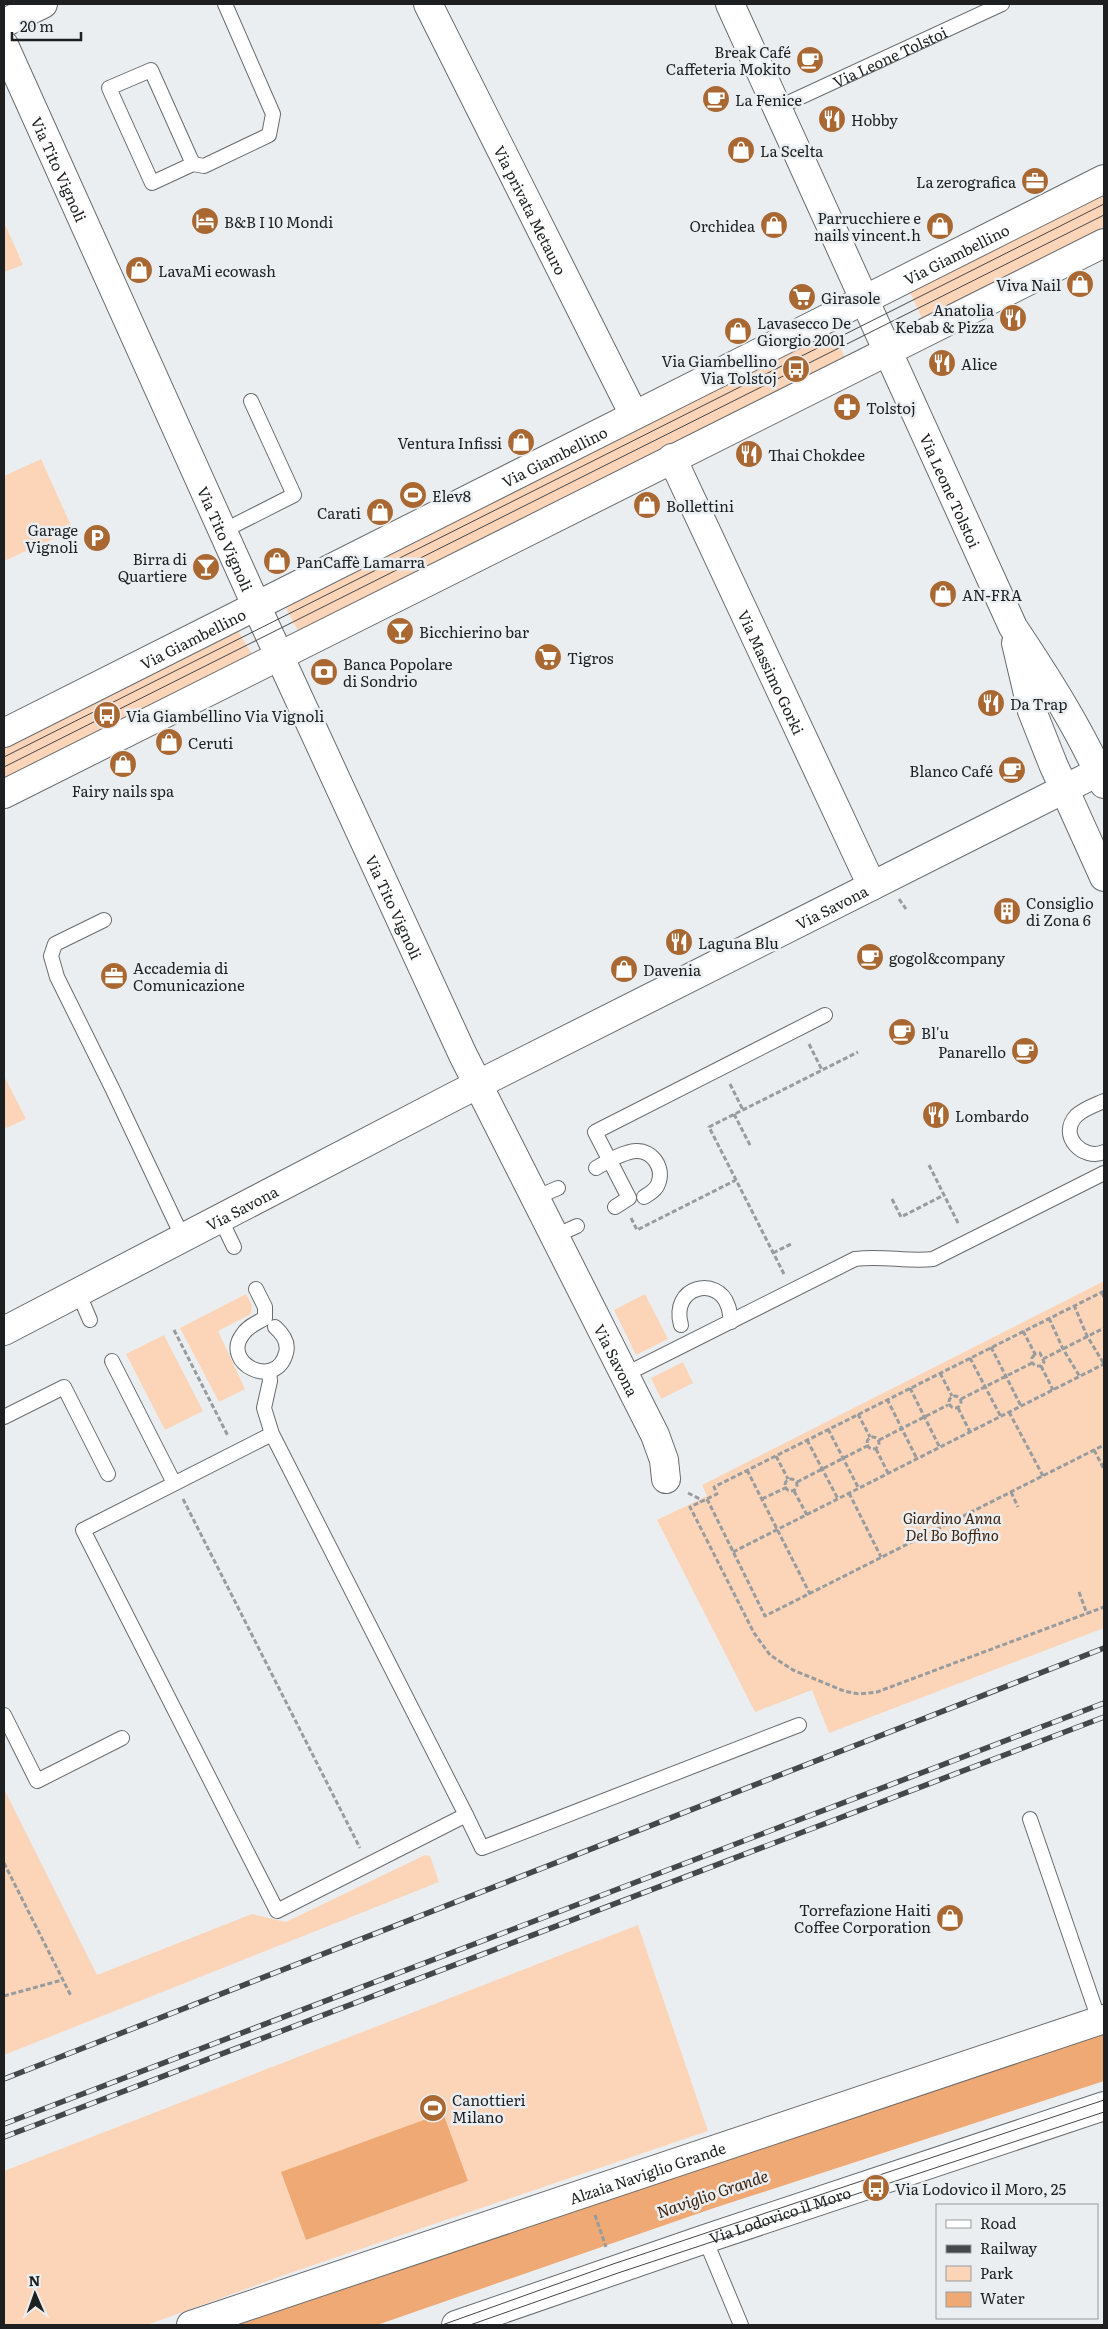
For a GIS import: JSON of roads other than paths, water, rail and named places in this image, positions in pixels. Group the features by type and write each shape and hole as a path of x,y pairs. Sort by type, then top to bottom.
{"street":[{"path":"4,23 43,4"},
{"name":"Via privata Metauro","path":"428,4 634,415"},
{"name":"Via Leone Tolstoi","path":"730,4 1013,627 1058,696 1102,775"},
{"name":"Via Tito Vignoli","path":"4,44 279,656 479,1085"},
{"name":"Via Giambellino","path":"4,733 1104,179"},
{"path":"4,794 1104,243"},
{"name":"Via Massimo Gorki","path":"672,458 872,886"},
{"name":"Via Leone Tolstoi","path":"1013,627 1032,711 1065,789 1099,857 1104,877"},
{"name":"Via Savona","path":"4,1331 479,1085 1065,789 1102,775"},
{"name":"Via Savona","path":"479,1085 547,1193 566,1231 624,1375 655,1435 664,1460 677,1486"},
{"name":"Alzaia Naviglio Grande","path":"191,2325 587,2194 1102,2019"},
{"name":"Via Lodovico il Moro","path":"456,2325 706,2238 1104,2106"}],"lane":[{"path":"199,165 150,70 109,88 152,183 199,165 269,135 273,114 225,4"},
{"name":"Via Leone Tolstoi","path":"777,108 1002,4"},
{"path":"223,531 294,495 251,401"},
{"path":"104,920 55,944 51,956 57,977 183,1238"},
{"path":"619,1204 628,1198 594,1132 825,1015"},
{"path":"1103,1105 1076,1116 1071,1124 1070,1133 1073,1142 1079,1150 1088,1154 1104,1152"},
{"path":"596,1168 635,1151 644,1152 653,1158 658,1165 660,1175 658,1184 652,1192 644,1197"},
{"path":"624,1375 855,1259 872,1257 920,1261 932,1259 1104,1173"},
{"path":"220,1218 234,1247"},
{"path":"681,1326 678,1315 680,1305 685,1296 694,1290 704,1288 715,1290 723,1296 728,1306 731,1322"},
{"path":"256,1289 266,1307 265,1318 248,1328 241,1335 238,1344 239,1354 243,1362 250,1369 259,1372 268,1371 277,1367 284,1360 287,1351 286,1342 282,1333 275,1326"},
{"path":"78,1292 90,1320"},
{"path":"112,1362 174,1483"},
{"path":"268,1371 270,1381 264,1408 272,1434 482,1848 799,1725"},
{"path":"4,1417 64,1387 108,1474"},
{"path":"272,1434 83,1530 276,1911 466,1815"},
{"path":"4,1715 37,1781 122,1738"},
{"path":"1030,1819 1102,2019"},
{"path":"706,2238 742,2325"}],"water":[{"name":"Naviglio Grande","path":"1104,2031 1104,2081 711,2209 377,2325 222,2325"},
{"path":"443,2113 468,2181 306,2240 281,2172"}],"tram line":[{"path":"4,757 1104,204"},
{"path":"4,767 1104,215"},
{"path":"442,2325 613,2264 1104,2100"},
{"path":"470,2325 618,2273 1104,2112"}],"railway":[{"path":"4,2079 1104,1648"},
{"path":"4,2124 1104,1703"},
{"path":"4,2137 1104,1717"}],"place":[{"name":"Break Café Caffeteria Mokito","path":"810,60"},
{"name":"La Fenice","path":"716,99"},
{"name":"Hobby","path":"832,119"},
{"name":"La Scelta","path":"741,150"},
{"name":"La zerografica","path":"1035,181"},
{"name":"B&B I 10 Mondi","path":"205,221"},
{"name":"Orchidea","path":"774,225"},
{"name":"Parrucchiere e nails vincent.h","path":"940,226"},
{"name":"LavaMi ecowash","path":"139,270"},
{"name":"Viva Nail","path":"1080,284"},
{"name":"Girasole","path":"802,297"},
{"name":"Anatolia Kebab & Pizza","path":"1013,318"},
{"name":"Lavasecco De Giorgio 2001","path":"738,331"},
{"name":"Alice","path":"942,363"},
{"name":"Via Giambellino Via Tolstoj","path":"796,369"},
{"name":"Tolstoj","path":"847,407"},
{"name":"Ventura Infissi","path":"521,442"},
{"name":"Thai Chokdee","path":"749,454"},
{"name":"Elev8","path":"413,495"},
{"name":"Bollettini","path":"647,505"},
{"name":"Carati","path":"380,512"},
{"name":"Garage Vignoli","path":"97,538"},
{"name":"PanCaffè Lamarra","path":"277,561"},
{"name":"Birra di Quartiere","path":"206,567"},
{"name":"AN-FRA","path":"943,594"},
{"name":"Bicchierino bar","path":"400,631"},
{"name":"Tigros","path":"548,657"},
{"name":"Banca Popolare di Sondrio","path":"324,672"},
{"name":"Da Trap","path":"991,703"},
{"name":"Via Giambellino Via Vignoli","path":"107,715"},
{"name":"Ceruti","path":"169,742"},
{"name":"Fairy nails spa","path":"123,764"},
{"name":"Blanco Café","path":"1012,770"},
{"name":"Consiglio di Zona 6","path":"1007,911"},
{"name":"Laguna Blu","path":"679,942"},
{"name":"gogol&company","path":"870,957"},
{"name":"Davenia","path":"624,969"},
{"name":"Accademia di Comunicazione","path":"114,976"},
{"name":"Bl'u","path":"902,1032"},
{"name":"Panarello","path":"1025,1051"},
{"name":"Lombardo","path":"936,1115"},
{"name":"Torrefazione Haiti Coffee Corporation","path":"950,1918"},
{"name":"Canottieri Milano","path":"433,2108"},
{"name":"Via Lodovico il Moro, 25","path":"876,2188"}],"park label":[{"name":"Giardino Anna Del Bo Boffino","path":"952,1526"}]}
